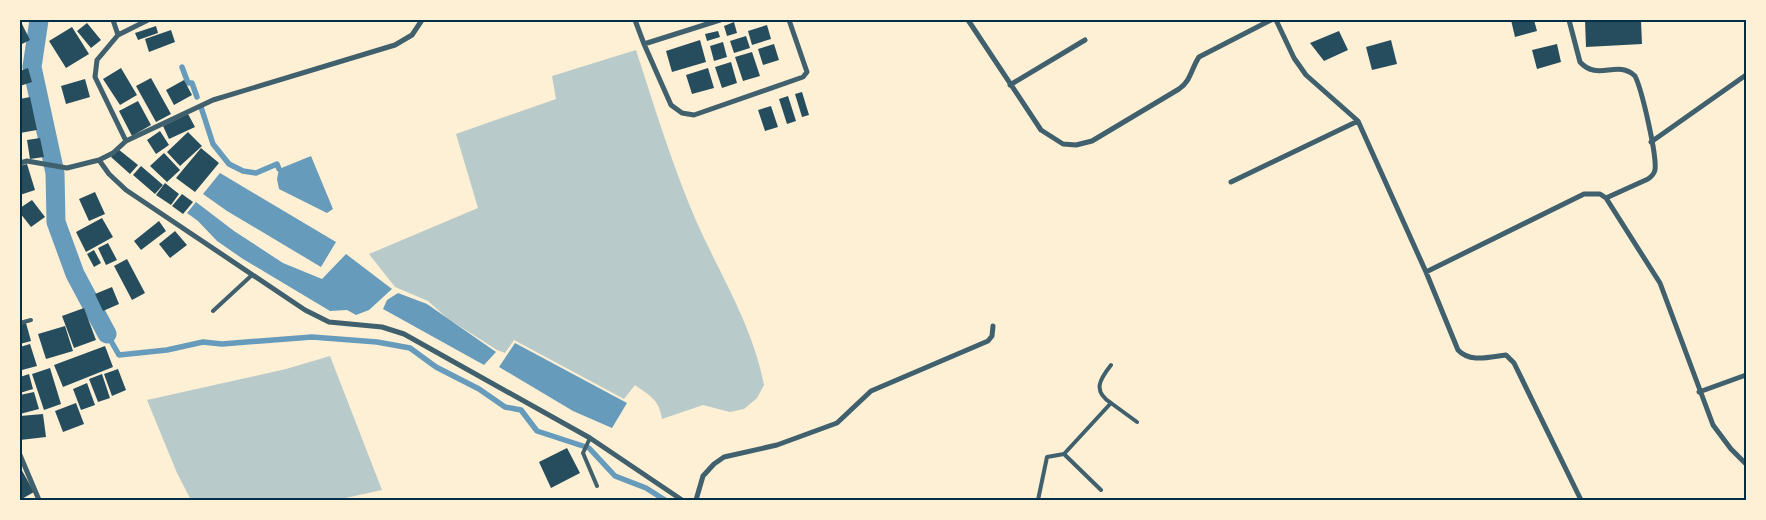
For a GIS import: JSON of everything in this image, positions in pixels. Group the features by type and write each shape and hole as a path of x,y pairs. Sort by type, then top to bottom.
{"street":[{"path":"113,20 118,35"},
{"path":"126,141 95,77 97,60 118,35 148,20"},
{"path":"20,163 27,161 67,168 99,160 113,153 126,141 213,100 395,45 412,35 422,20"},
{"path":"635,20 671,105 682,114 694,115 804,77 807,72 805,63 788,20"},
{"path":"644,44 720,20"},
{"path":"968,20 1041,130 1063,144 1076,145 1092,142 1185,85 1199,57 1271,20"},
{"path":"1276,20 1294,58 1306,74 1358,121 1426,272 1458,350 1464,356 1472,358 1506,355 1514,363 1581,500"},
{"path":"1569,20 1580,62 1584,67 1594,72 1622,69 1635,76 1651,142 1655,169 1653,174 1648,179 1606,198"},
{"path":"1010,85 1085,40"},
{"path":"1651,142 1746,75"},
{"path":"1231,182 1358,121"},
{"path":"99,160 109,174 126,190 252,275 329,322 382,327 404,334 590,438 682,500"},
{"path":"1426,272 1584,194 1600,194 1606,198 1660,283 1699,392 1713,425 1731,449 1746,464"},
{"path":"696,500 703,476 724,457 777,446 837,423 872,391 988,341 992,336 993,326"},
{"path":"1699,392 1746,375"},
{"path":"20,456 39,500"}],"lane":[{"path":"213,311 252,275"},
{"path":"20,323 31,320"},
{"path":"1111,365 1102,377 1099,392 1102,398 1137,422"},
{"path":"1038,500 1047,457 1064,454 1111,403"},
{"path":"590,438 584,453 597,486"},
{"path":"1064,454 1101,490"}],"shaded area":[{"path":"636,50 688,202 744,322 759,364 764,385 757,398 744,409 730,412 703,405 662,419 656,402 635,385 624,399 514,340 505,353 497,350 447,318 428,301 395,287 369,254 478,208 456,134 556,99 552,76"},
{"path":"330,356 382,490 336,500 191,500 177,473 147,400 286,369"}],"water":[{"path":"311,156 333,209 327,213 279,189 277,179 279,169"},
{"path":"220,173 336,242 321,267 227,211 203,194"},
{"path":"196,202 234,231 283,263 322,279 346,254 392,289 369,310 356,315 347,310 330,311 243,259 217,241 198,221 187,213"},
{"path":"398,293 427,304 496,352 484,365 383,309 387,300"},
{"path":"515,343 627,403 612,428 573,411 499,367"}],"building":[{"path":"20,20 30,40 20,45"},
{"path":"1511,20 1534,20 1537,31 1515,37"},
{"path":"1585,20 1641,20 1642,44 1586,47"},
{"path":"734,22 737,33 727,36 724,26"},
{"path":"87,23 101,40 91,48 77,31"},
{"path":"767,25 771,39 752,45 748,31"},
{"path":"156,26 158,33 138,40 135,33"},
{"path":"72,27 89,54 66,68 49,41"},
{"path":"171,30 175,42 149,52 145,39"},
{"path":"718,31 720,37 707,41 705,34"},
{"path":"1339,31 1348,50 1324,61 1310,43"},
{"path":"746,36 750,48 734,53 730,41"},
{"path":"700,40 706,62 672,72 666,51"},
{"path":"1391,40 1397,64 1372,70 1366,47"},
{"path":"723,42 727,57 714,61 710,46"},
{"path":"774,44 779,60 763,65 758,49"},
{"path":"1557,44 1561,62 1537,69 1532,50"},
{"path":"752,52 760,76 743,81 735,57"},
{"path":"731,62 737,83 722,88 715,67"},
{"path":"28,68 32,82 20,86 20,71"},
{"path":"121,68 137,95 120,105 103,79"},
{"path":"708,68 714,88 692,94 686,75"},
{"path":"151,78 171,114 156,122 136,86"},
{"path":"85,79 90,97 66,104 61,86"},
{"path":"184,80 192,95 174,105 166,90"},
{"path":"802,92 809,115 802,117 795,94"},
{"path":"788,96 796,121 787,124 779,99"},
{"path":"30,97 37,130 20,133 20,99"},
{"path":"138,101 151,125 132,136 119,111"},
{"path":"771,106 778,127 765,131 758,110"},
{"path":"188,114 195,127 169,139 163,126"},
{"path":"160,131 169,145 156,154 147,140"},
{"path":"188,132 202,146 180,166 167,152"},
{"path":"40,138 44,157 30,159 27,140"},
{"path":"201,148 219,163 195,192 176,178"},
{"path":"118,149 138,165 130,174 111,157"},
{"path":"164,153 180,170 167,182 150,166"},
{"path":"27,164 35,190 20,195 20,166"},
{"path":"141,166 163,185 155,194 133,175"},
{"path":"165,183 179,194 171,205 156,195"},
{"path":"95,192 105,214 89,221 79,199"},
{"path":"182,194 193,202 183,214 172,206"},
{"path":"32,200 45,217 31,227 20,213 20,208"},
{"path":"102,218 113,237 86,252 76,232"},
{"path":"159,221 166,231 141,250 134,241"},
{"path":"175,231 187,245 170,258 159,244"},
{"path":"108,243 117,260 106,265 98,248"},
{"path":"94,250 101,263 94,267 87,254"},
{"path":"127,259 145,293 132,300 114,266"},
{"path":"112,287 119,304 103,311 95,294"},
{"path":"84,308 96,340 74,348 62,316"},
{"path":"26,323 31,341 20,344 20,325"},
{"path":"65,326 73,351 46,359 38,334"},
{"path":"30,344 37,366 22,370 20,347"},
{"path":"105,346 113,367 63,387 54,365"},
{"path":"50,368 61,404 44,410 32,374"},
{"path":"118,369 126,390 112,396 104,374"},
{"path":"29,374 33,389 20,393 20,377"},
{"path":"102,374 110,398 98,402 89,379"},
{"path":"87,383 95,405 81,410 73,389"},
{"path":"34,392 39,409 20,414 20,395"},
{"path":"76,403 84,424 63,432 55,411"},
{"path":"43,414 46,437 20,440 20,416"},
{"path":"567,448 580,473 551,488 539,462"},
{"path":"20,467 34,492 20,500"}],"waterway":[{"path":"39,20 32,67 55,173 56,222 75,274 107,334"},
{"path":"182,67 188,83 192,83 197,97"},
{"path":"201,107 213,144 229,164 243,171 256,173 277,164 279,169"},
{"path":"107,334 119,355 167,350 203,342 222,344 312,337 377,342 410,348 436,367 479,389 505,407 521,410 537,431 589,448 615,476 646,488 665,500"}]}
